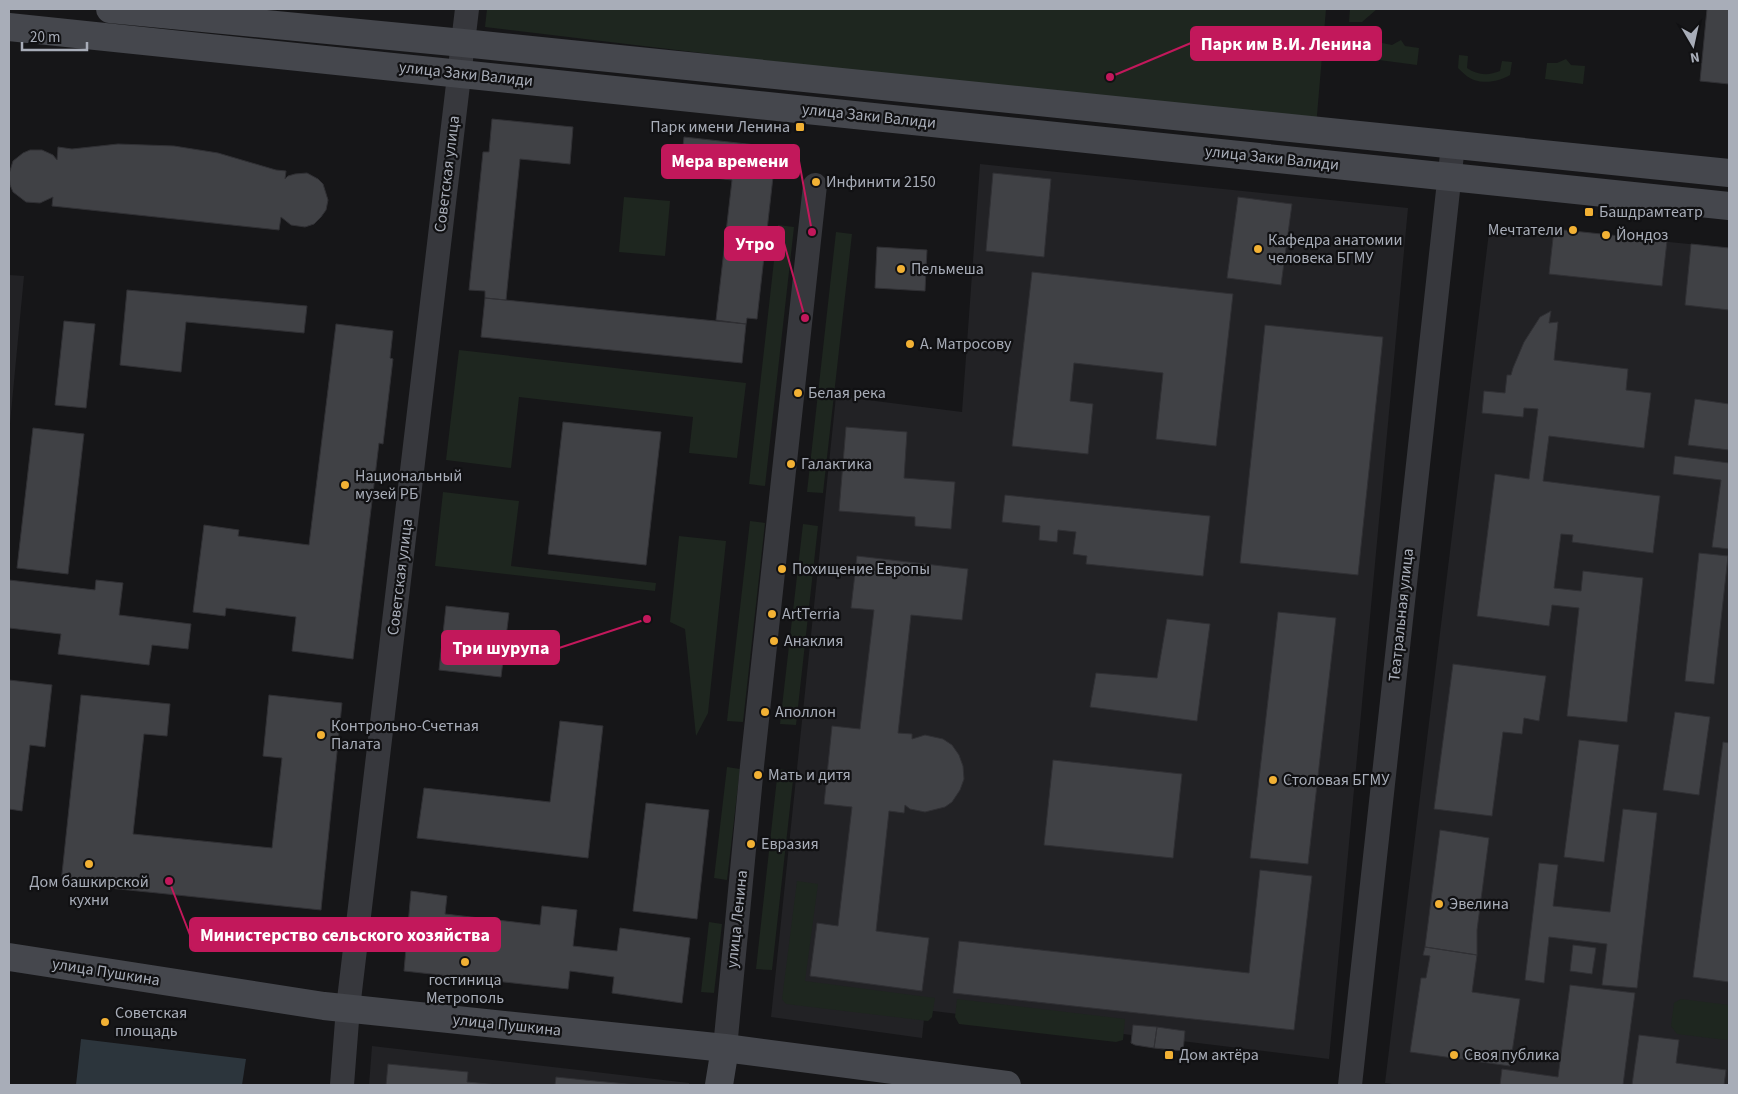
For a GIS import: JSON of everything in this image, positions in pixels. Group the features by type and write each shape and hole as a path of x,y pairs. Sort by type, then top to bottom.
{"main road":[{"name":"улица Заки Валиди","path":"110,9 463,43 1729,174"},
{"name":"улица Заки Валиди","path":"9,27 1729,206"},
{"name":"улица Пушкина","path":"9,957 324,1006 725,1048 1007,1085"},
{"name":"улица Ленина","path":"719,1085 725,1048"}],"street":[{"name":"Советская улица","path":"342,1085 348,1008 467,9"},
{"name":"Театральная улица","path":"1350,1085 1453,146"},
{"name":"улица Ленина","path":"725,1048 753,756 815,185"}],"shaded area":[{"path":"487,9 1326,9 1316,127 485,27"},
{"path":"1350,9 1377,9 1362,22 1349,22"},
{"path":"1401,40 1405,46 1419,48 1417,65 1379,60 1382,43 1392,45"},
{"path":"1459,55 1468,56 1467,68 1483,74 1500,71 1502,61 1512,62 1510,75 1493,81 1483,82 1474,80 1458,68"},
{"path":"1566,59 1571,65 1585,66 1583,84 1545,79 1547,63 1557,63"},
{"path":"980,164 1408,208 1329,1059 925,1010 922,1038 771,1017 836,396 962,412"},
{"path":"624,197 670,201 665,256 619,252"},
{"path":"1490,224 1729,248 1729,1085 1400,1085 1385,1083"},
{"path":"778,225 794,227 765,486 749,484"},
{"path":"836,232 852,234 823,493 807,492"},
{"path":"9,275 24,276 9,434"},
{"path":"459,350 746,383 737,458 689,453 693,417 519,397 511,468 446,460"},
{"path":"443,492 519,501 511,566 656,583 655,591 435,566"},
{"path":"750,521 765,523 743,722 727,721"},
{"path":"803,524 818,526 796,725 780,724"},
{"path":"679,536 726,541 708,713 696,736 685,629 670,622"},
{"path":"727,767 740,769 727,880 714,878"},
{"path":"778,769 794,771 772,970 756,969"},
{"path":"797,881 818,884 805,981 935,998 932,1017 928,1021 786,1004 782,999"},
{"path":"709,922 722,924 714,993 701,992"},
{"path":"957,999 1125,1019 1123,1040 1116,1042 959,1024 955,1017"},
{"path":"1681,999 1729,1005 1729,1039 1677,1034 1671,1026 1674,1003"},
{"path":"81,1039 246,1059 242,1085 76,1085"},
{"path":"372,1046 689,1083 689,1085 369,1085"}],"building":[{"path":"1707,9 1729,9 1729,84 1700,81"},
{"path":"492,119 573,127 570,164 520,159 506,300 485,298 485,291 469,290 483,152 489,152"},
{"path":"684,137 765,146 762,175 773,177 757,319 747,318 746,324 716,320 732,180 680,174"},
{"path":"118,144 174,146 218,153 276,170 286,171 285,179 295,174 307,173 323,184 328,200 326,210 314,224 305,227 291,225 281,217 279,230 52,206 53,197 40,203 26,202 13,192 10,185 9,174 13,161 30,150 42,150 53,155 57,160 58,147 72,149"},
{"path":"993,173 1051,179 1044,257 986,251"},
{"path":"1238,197 1292,204 1281,285 1227,278"},
{"path":"1554,229 1667,241 1662,286 1549,274"},
{"path":"1691,244 1729,248 1729,310 1685,305"},
{"path":"877,247 927,250 925,291 875,288"},
{"path":"1032,272 1233,294 1216,446 1156,439 1163,373 1074,363 1070,401 1093,404 1088,454 1012,446"},
{"path":"127,290 307,306 304,333 186,322 181,372 120,365"},
{"path":"485,298 746,324 742,363 481,337"},
{"path":"1551,311 1549,323 1558,322 1554,360 1628,369 1626,390 1651,393 1644,448 1549,436 1543,481 1660,496 1653,553 1572,542 1573,535 1561,534 1554,588 1581,591 1583,571 1643,578 1627,722 1567,716 1579,608 1552,605 1549,626 1477,616 1495,474 1529,479 1538,409 1524,408 1523,417 1482,413 1484,391 1505,393 1507,375 1511,375 1524,342 1540,317"},
{"path":"64,321 95,324 86,408 55,405"},
{"name":"Национальный музей РБ","path":"336,324 393,331 390,358 393,359 383,444 379,443 353,659 292,651 296,617 226,608 225,616 193,612 204,525 239,530 238,536 309,545"},
{"path":"1265,325 1383,337 1358,575 1240,563"},
{"path":"1695,399 1729,404 1729,450 1688,445"},
{"path":"563,422 661,432 646,565 548,554"},
{"path":"846,427 907,432 904,478 955,482 951,529 915,526 915,517 839,511"},
{"path":"33,428 84,434 68,574 17,568"},
{"path":"1675,456 1729,463 1729,549 1712,547 1721,480 1673,474"},
{"path":"1005,495 1210,516 1203,576 1086,564 1087,556 1073,554 1076,532 1058,530 1057,542 1039,540 1040,526 1002,522"},
{"path":"1699,553 1728,556 1714,684 1685,681"},
{"path":"857,556 968,569 962,620 911,615 898,733 912,734 912,739 925,735 943,739 952,745 959,755 963,766 964,779 960,790 952,802 945,807 925,812 910,809 905,805 904,813 889,811 876,931 929,938 922,991 810,976 817,923 838,926 852,807 824,804 832,726 860,729 874,610 851,608"},
{"path":"9,580 95,590 96,580 123,583 119,615 191,624 188,649 152,645 149,665 58,654 61,634 9,628"},
{"path":"446,606 509,613 501,677 439,670"},
{"path":"1278,612 1336,618 1308,864 1250,858"},
{"path":"1167,619 1210,624 1197,721 1090,707 1096,673 1157,678"},
{"path":"1453,664 1546,676 1539,721 1524,718 1522,734 1503,732 1492,816 1434,809"},
{"path":"9,680 52,685 45,747 30,745 22,811 9,809"},
{"path":"81,695 170,704 167,736 144,734 133,834 272,848 282,758 263,756 269,695 342,703 321,910 61,883"},
{"path":"1675,712 1710,717 1699,795 1663,790"},
{"path":"560,721 603,726 588,858 417,838 424,788 550,802"},
{"path":"1579,740 1619,745 1604,862 1564,857"},
{"path":"1723,742 1729,743 1729,982 1693,977"},
{"path":"1053,760 1182,774 1173,858 1044,845"},
{"path":"646,803 709,810 697,919 633,911"},
{"path":"1623,809 1657,813 1637,988 1602,985 1607,944 1549,937 1544,983 1525,980 1539,863 1558,865 1553,906 1610,912"},
{"path":"1440,830 1489,838 1477,930 1477,955 1425,947"},
{"path":"1260,870 1312,876 1294,1030 953,993 959,941 1249,973"},
{"path":"411,891 447,896 445,914 540,925 542,906 577,910 573,946 617,951 620,928 690,938 682,1003 612,993 614,977 570,971 568,989 404,971"},
{"path":"1573,945 1596,948 1592,974 1570,971"},
{"path":"1425,947 1477,955 1472,992 1520,999 1510,1066 1410,1052 1421,978 1426,978 1430,956 1423,955"},
{"path":"1570,985 1635,993 1623,1085 1500,1085 1502,1069 1558,1077"},
{"path":"1133,1025 1157,1027 1154,1048 1131,1043"},
{"path":"1157,1027 1185,1031 1183,1051 1154,1048"},
{"path":"1639,1035 1679,1040 1676,1063 1726,1070 1724,1085 1632,1085"},
{"path":"388,1064 468,1072 467,1082 498,1085 386,1085"},
{"path":"556,1077 585,1080 637,1085 555,1085"}],"place":[{"name":"Парк им В.И. Ленина","path":"1110,77"},
{"name":"Парк имени Ленина","path":"800,127"},
{"name":"Инфинити 2150","path":"816,182"},
{"name":"Башдрамтеатр","path":"1589,212"},
{"name":"Мечтатели","path":"1573,230"},
{"name":"Мера времени","path":"812,232"},
{"name":"Йондоз","path":"1606,235"},
{"name":"Кафедра анатомии человека БГМУ","path":"1258,249"},
{"name":"Пельмеша","path":"901,269"},
{"name":"Утро","path":"805,318"},
{"name":"А. Матросову","path":"910,344"},
{"name":"Белая река","path":"798,393"},
{"name":"Галактика","path":"791,464"},
{"name":"Национальный музей РБ","path":"345,485"},
{"name":"Похищение Европы","path":"782,569"},
{"name":"ArtTerria","path":"772,614"},
{"name":"Три шурупа","path":"647,619"},
{"name":"Анаклия","path":"774,641"},
{"name":"Аполлон","path":"765,712"},
{"name":"Контрольно-Счетная Палата","path":"321,735"},
{"name":"Мать и дитя","path":"758,775"},
{"name":"Столовая БГМУ","path":"1273,780"},
{"name":"Евразия","path":"751,844"},
{"name":"Дом башкирской кухни","path":"89,864"},
{"name":"Министерство сельского хозяйства","path":"169,881"},
{"name":"Эвелина","path":"1439,904"},
{"name":"гостиница Метрополь","path":"465,962"},
{"name":"Советская площадь","path":"105,1022"},
{"name":"Дом актёра","path":"1169,1055"},
{"name":"Своя публика","path":"1454,1055"}]}
